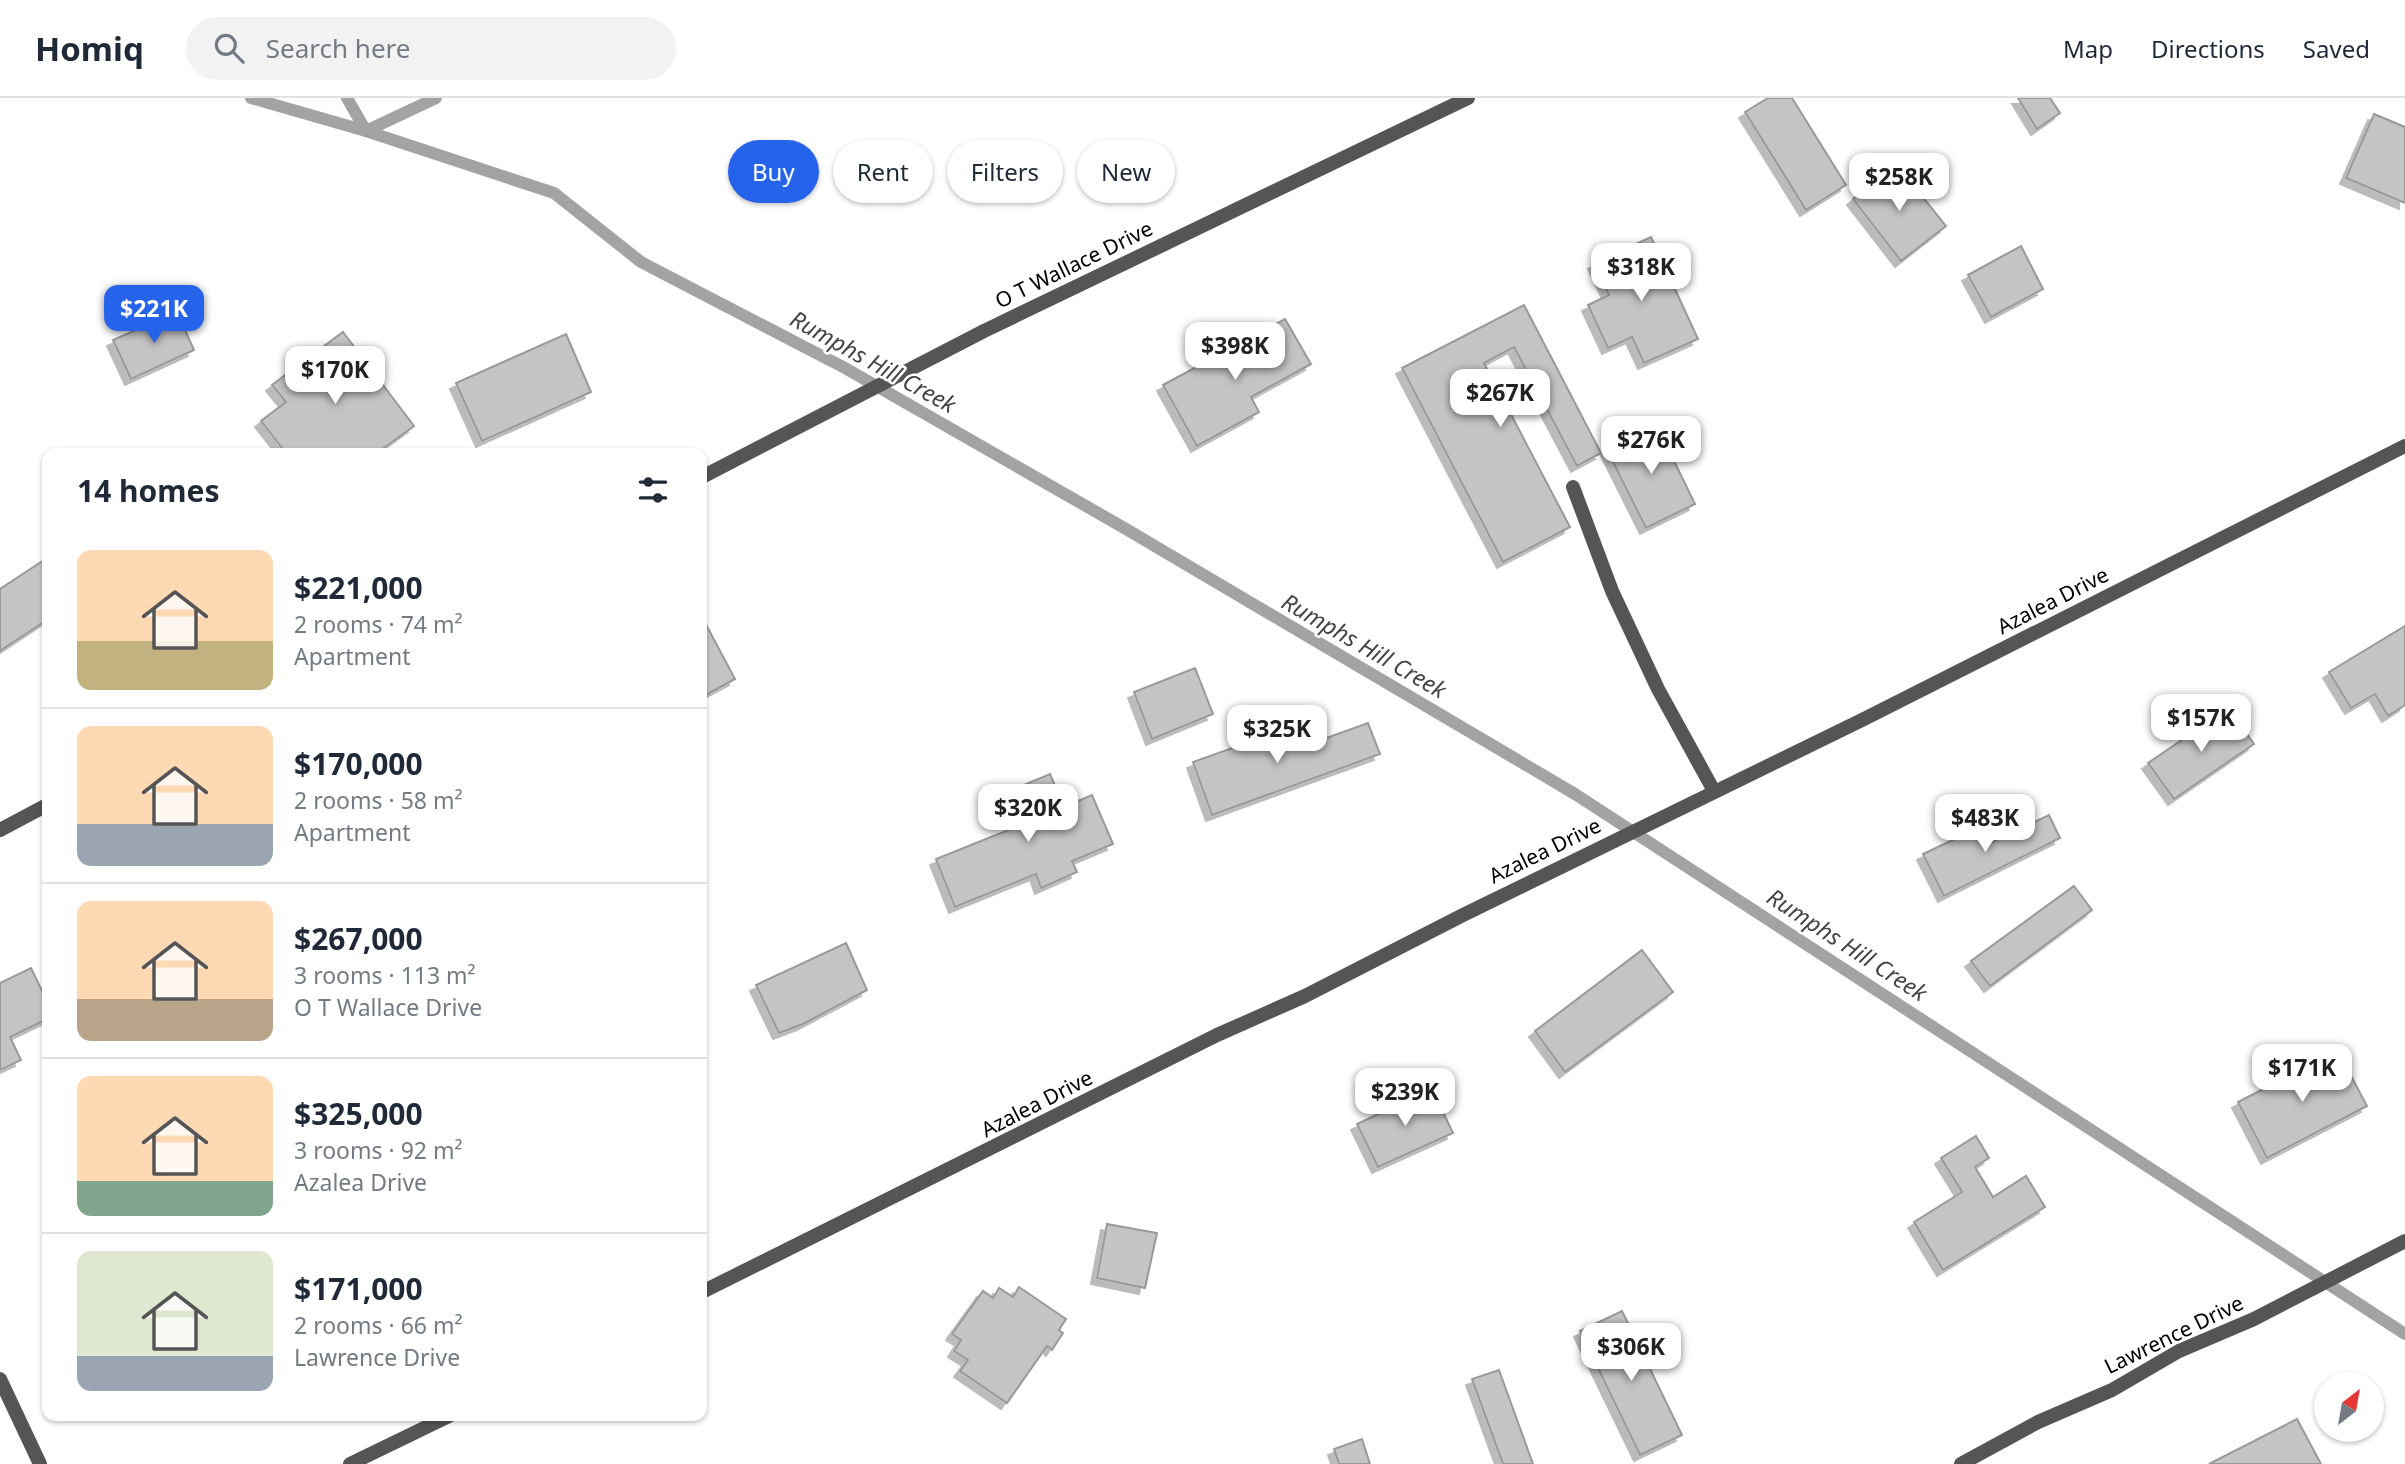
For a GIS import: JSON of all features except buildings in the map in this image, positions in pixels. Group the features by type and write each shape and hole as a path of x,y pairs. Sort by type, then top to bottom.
{"street":[{"name":"O T Wallace Drive","path":"707,474 984,331 1468,98"},
{"name":"Azalea Drive","path":"707,1290 1889,707 2405,446"},
{"path":"1573,487 1612,591 1658,690 1714,791"},
{"path":"0,830 42,808"},
{"name":"Lawrence Drive","path":"1961,1464 2038,1422 2112,1390 2179,1351 2254,1319 2405,1241"},
{"path":"0,1379 40,1464"},
{"path":"350,1464 439,1421"}],"waterway":[{"name":"Rumphs Hill Creek","path":"251,98 366,131 554,193 641,262 845,368 1126,529 1575,794 2405,1334"},
{"path":"347,98 366,131"},
{"path":"366,131 436,98"}]}
